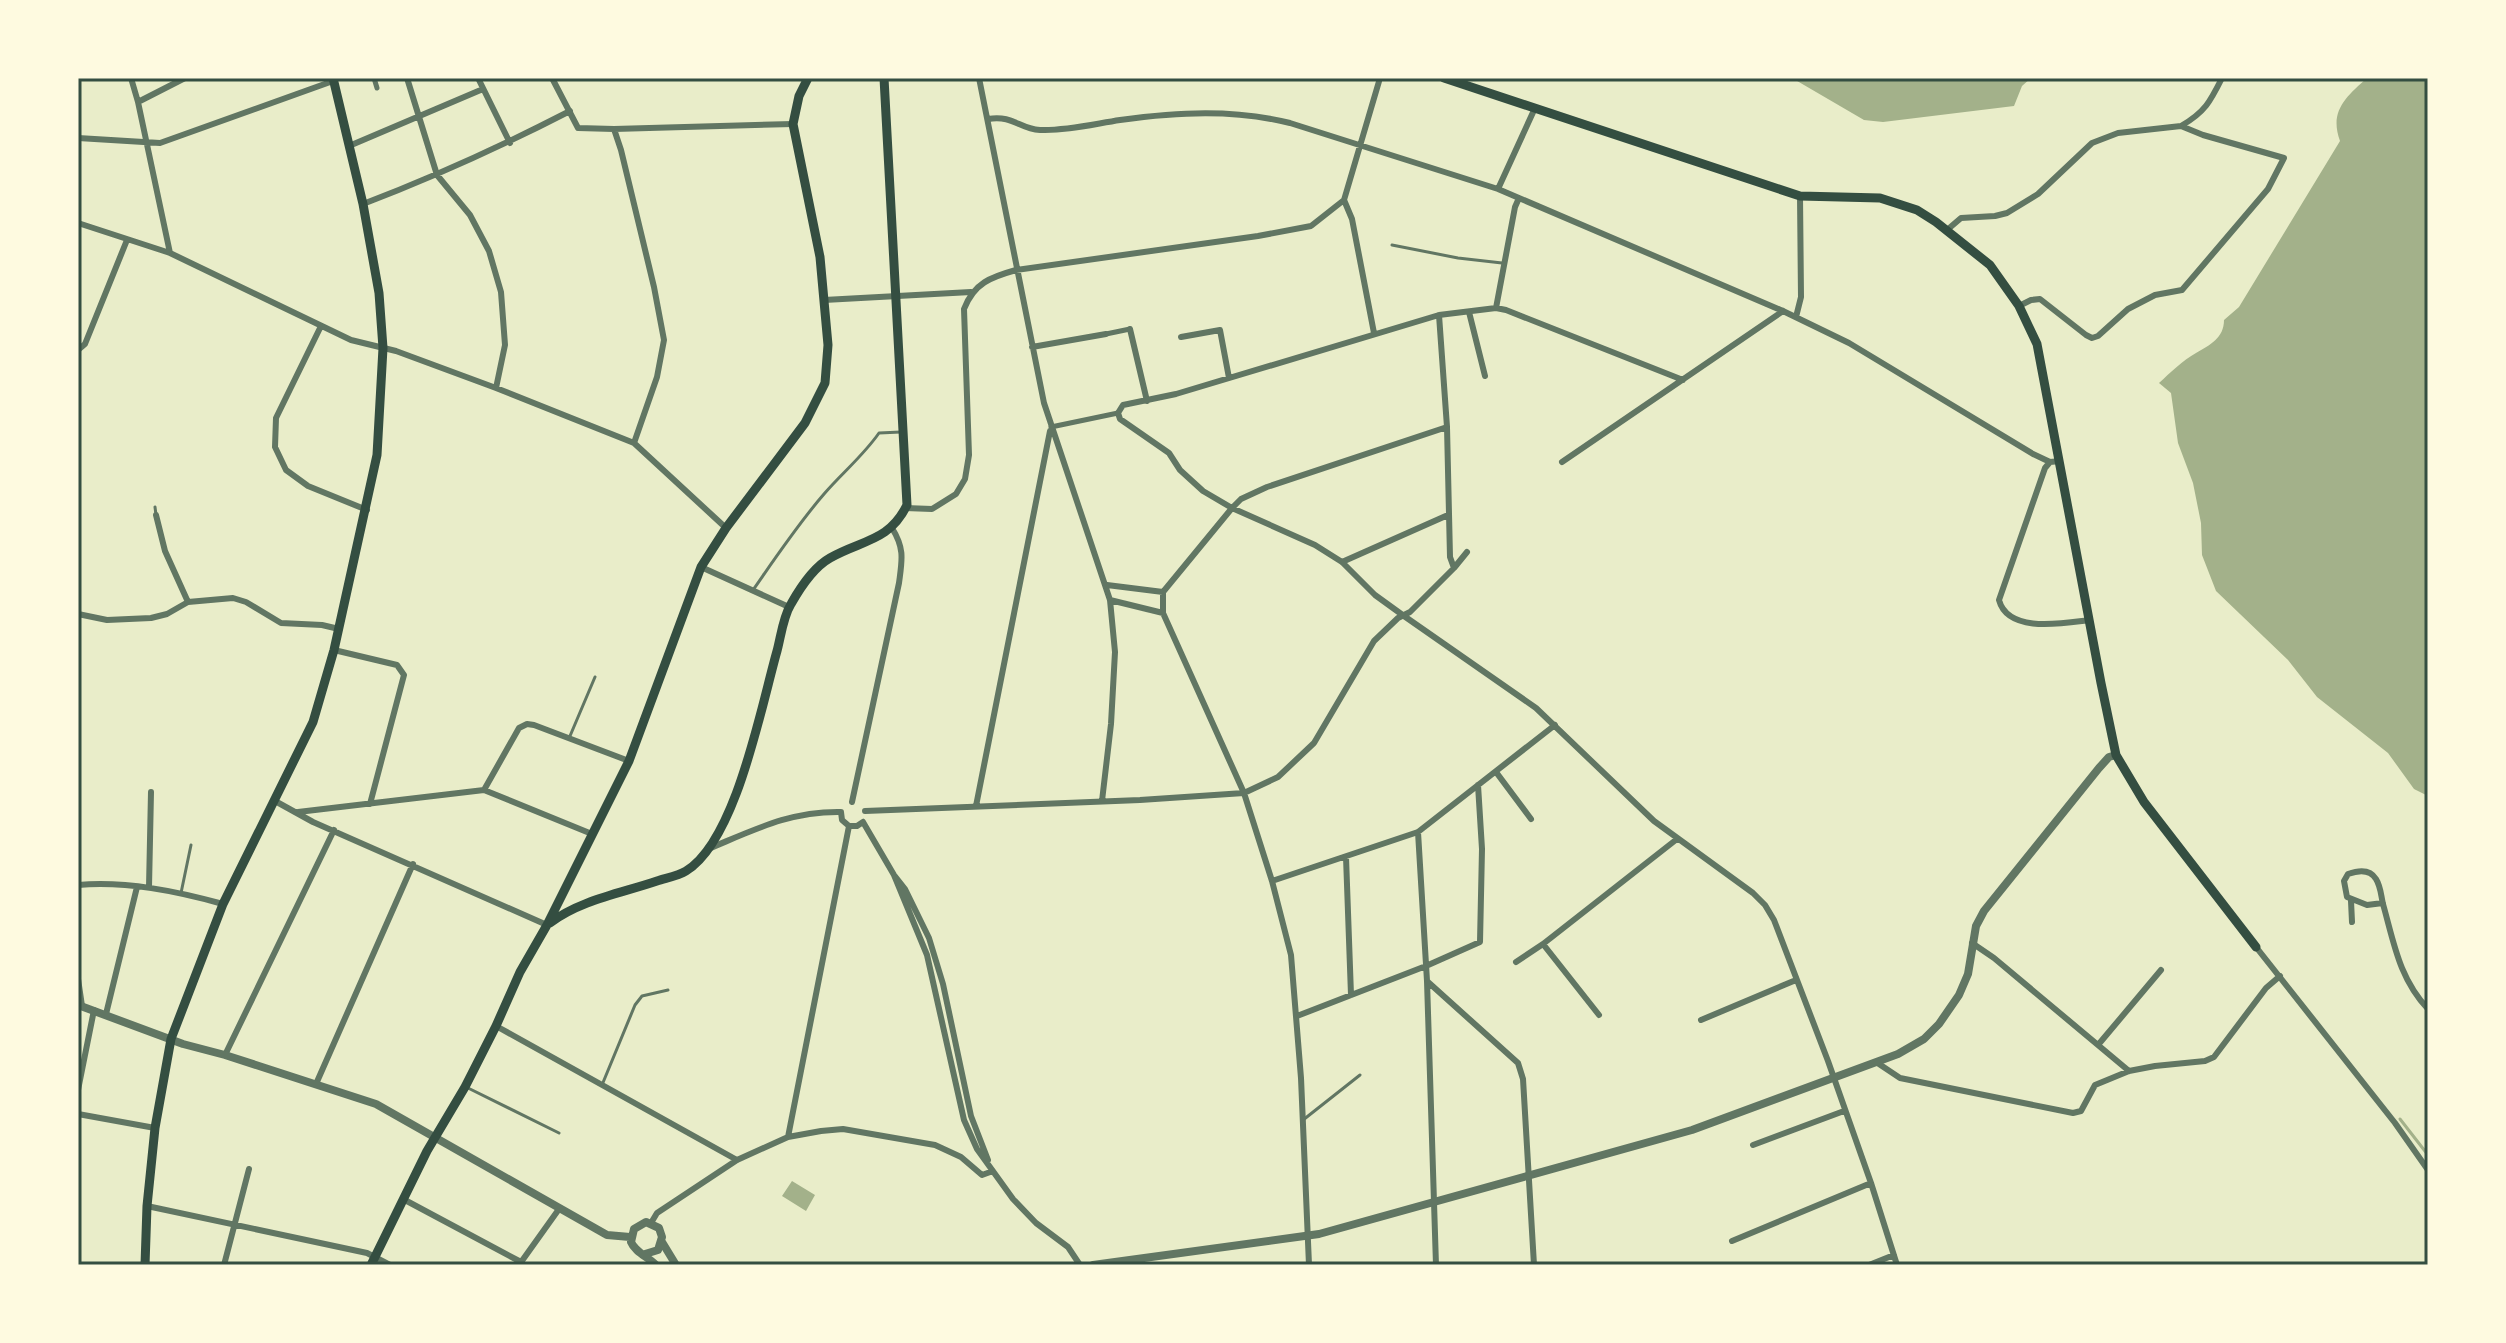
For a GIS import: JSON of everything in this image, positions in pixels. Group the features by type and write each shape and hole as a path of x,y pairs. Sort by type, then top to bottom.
{"main road":[{"path":"373,1261 435,1138 465,1087 520,972 547,925 629,761 701,567 726,528 805,423 825,383 828,345 820,257 793,124 799,96 808,78"},
{"path":"547,925 560,915 583,905 686,871 708,849 723,828 736,797 789,607 813,573 828,559 877,538 892,528 906,507 884,78"},
{"path":"1444,78 1800,196 1892,201 1917,210 1983,258 2019,306 2037,344 2055,462 2116,755 2144,802 2256,947"},
{"path":"145,1265 155,1128 171,1039 223,904 313,722 334,650 336,628 367,510 377,455 383,348 379,293 363,204 333,79"},
{"path":"566,887 573,902 583,905"}],"street":[{"path":"131,78 148,143 170,253"},
{"path":"138,102 185,78"},
{"path":"374,78 377,88"},
{"path":"407,78 437,175 470,215 489,251 501,292 505,345 496,388"},
{"path":"478,78 510,143"},
{"path":"552,78 578,128 793,124"},
{"path":"979,78 1016,270 1051,427 1110,600 1115,652 1102,801"},
{"path":"824,300 971,292 996,275 1016,270 1311,226 1344,200 1380,78"},
{"path":"1947,230 1961,218 2007,213 2038,194 2092,143 2106,136 2181,126 2208,106 2222,78"},
{"path":"78,138 160,143 333,79"},
{"path":"349,146 483,89"},
{"path":"1498,189 1535,108"},
{"path":"363,204 510,143 570,111"},
{"path":"988,119 1008,118 1042,130 1207,111 1261,115 1498,189 1783,311 1849,343 2055,462 2045,468 1999,600 2001,609 2008,615 2044,626 2090,620"},
{"path":"2019,306 2040,299 2092,338 2128,309 2155,295 2182,290 2268,189 2284,158 2181,126"},
{"path":"614,129 654,287 664,340 657,377 634,443"},
{"path":"1796,317 1801,297 1800,196"},
{"path":"1496,308 1519,198"},
{"path":"1344,200 1352,219 1374,333"},
{"path":"78,223 170,253 351,340 383,348 496,388 634,443 726,528"},
{"path":"78,350 85,344 127,240"},
{"path":"906,507 932,509 956,494 965,479 969,455 964,309 971,292"},
{"path":"1118,413 1123,405 1229,378 1374,333 1439,315 1496,308 1683,380"},
{"path":"1562,462 1783,311"},
{"path":"1469,312 1485,376"},
{"path":"1439,315 1447,427 1450,557 1454,568"},
{"path":"321,326 276,418 275,447 286,470 308,486 367,510"},
{"path":"1032,347 1130,329 1147,401"},
{"path":"1181,337 1220,330 1229,378"},
{"path":"1051,427 1118,413"},
{"path":"1118,413 1120,419 1169,453 1180,470 1203,491 1232,508 1315,545 1342,562 1375,595 1536,708 1654,821 1765,905 1774,920 1833,1077 1897,1265"},
{"path":"976,806 1051,427"},
{"path":"1309,1265 1297,1016 1291,955 1244,793 1163,613 1163,592 1241,499 1267,487 1447,427"},
{"path":"156,511 170,564 188,602"},
{"path":"1342,562 1448,515"},
{"path":"852,802 899,583 903,552 892,528"},
{"path":"865,811 1244,793 1278,777 1314,743 1374,641 1404,616 1467,552"},
{"path":"701,567 789,607"},
{"path":"1107,585 1163,592"},
{"path":"78,614 122,621 151,618 167,614 188,602 225,598 240,600 281,623 336,628"},
{"path":"1110,600 1163,613"},
{"path":"334,650 397,665 404,675 370,804"},
{"path":"484,790 523,725 534,725 570,737 629,761"},
{"path":"1272,881 1418,832 1555,725"},
{"path":"1093,1265 1307,1236 1433,1203 1692,1130 1898,1054 1924,1039 1939,1024 1959,995 1968,974 1976,926 1995,894 2099,768 2109,757 2116,755"},
{"path":"1496,772 1531,819"},
{"path":"1297,1016 1480,942 1482,849 1478,785"},
{"path":"298,812 484,790 592,834"},
{"path":"149,887 151,792"},
{"path":"275,801 313,822 547,925"},
{"path":"863,822 849,826 842,820 841,812 845,805 852,802 860,804 865,811 863,822 905,889 936,958 971,1116 993,1171 1013,1199 1036,1223 1068,1247 1080,1265"},
{"path":"708,849 780,819 818,812 841,812"},
{"path":"788,1137 849,826"},
{"path":"225,1055 334,830"},
{"path":"1418,832 1427,981 1436,1265"},
{"path":"1516,962 1677,839"},
{"path":"1346,857 1351,995"},
{"path":"316,1084 413,864"},
{"path":"2352,922 2351,901 2345,892 2344,881 2348,874 2358,870 2368,871 2375,877 2400,967 2411,988 2428,1009"},
{"path":"78,885 105,883 149,887 223,904"},
{"path":"106,1014 137,887"},
{"path":"2351,901 2375,906 2383,903"},
{"path":"1972,943 2129,1071"},
{"path":"1543,944 1599,1015"},
{"path":"2256,947 2395,1123 2428,1170"},
{"path":"2098,1045 2161,970"},
{"path":"1876,1062 1900,1078 2073,1113 2081,1111 2095,1085 2129,1071 2205,1061 2214,1057 2266,988 2280,976"},
{"path":"78,979 80,1005 171,1039 376,1104 607,1235 630,1237"},
{"path":"1701,1020 1796,980"},
{"path":"1427,981 1518,1063 1523,1079 1534,1265"},
{"path":"78,1090 94,1010"},
{"path":"496,1026 737,1160"},
{"path":"1753,1145 1844,1111"},
{"path":"78,1114 155,1128"},
{"path":"651,1223 657,1213 737,1160 788,1137 843,1129 935,1145 961,1157 982,1175 993,1171"},
{"path":"224,1265 249,1169"},
{"path":"1732,1241 1871,1183"},
{"path":"403,1199 520,1264 559,1209"},
{"path":"147,1206 367,1253 373,1261 390,1265"},
{"path":"651,1223 637,1225 630,1237 633,1247 656,1265"},
{"path":"651,1223 661,1232 662,1242 676,1265"},
{"path":"645,1254 658,1250 662,1242"},
{"path":"1869,1265 1894,1255"}],"lane":[{"path":"1392,245 1504,264"},
{"path":"753,590 800,522 866,452 879,433 903,432"},
{"path":"570,737 595,677"},
{"path":"181,893 191,845"},
{"path":"602,1085 635,1005 642,996 668,990"},
{"path":"1303,1120 1360,1075"},
{"path":"465,1087 559,1133"}],"shaded area":[{"path":"1792,78 2031,78 2022,86 2014,106 1883,122 1864,120"},
{"path":"2367,78 2428,78 2428,796 2414,789 2388,753 2317,697 2288,660 2216,591 2202,555 2201,523 2193,483 2178,443 2171,393 2159,383 2222,332 2224,320 2239,307 2340,141 2337,121 2342,105"},
{"path":"792,1181 815,1195 806,1211 782,1196"}],"waterway":[{"path":"2400,1119 2428,1155"}]}
